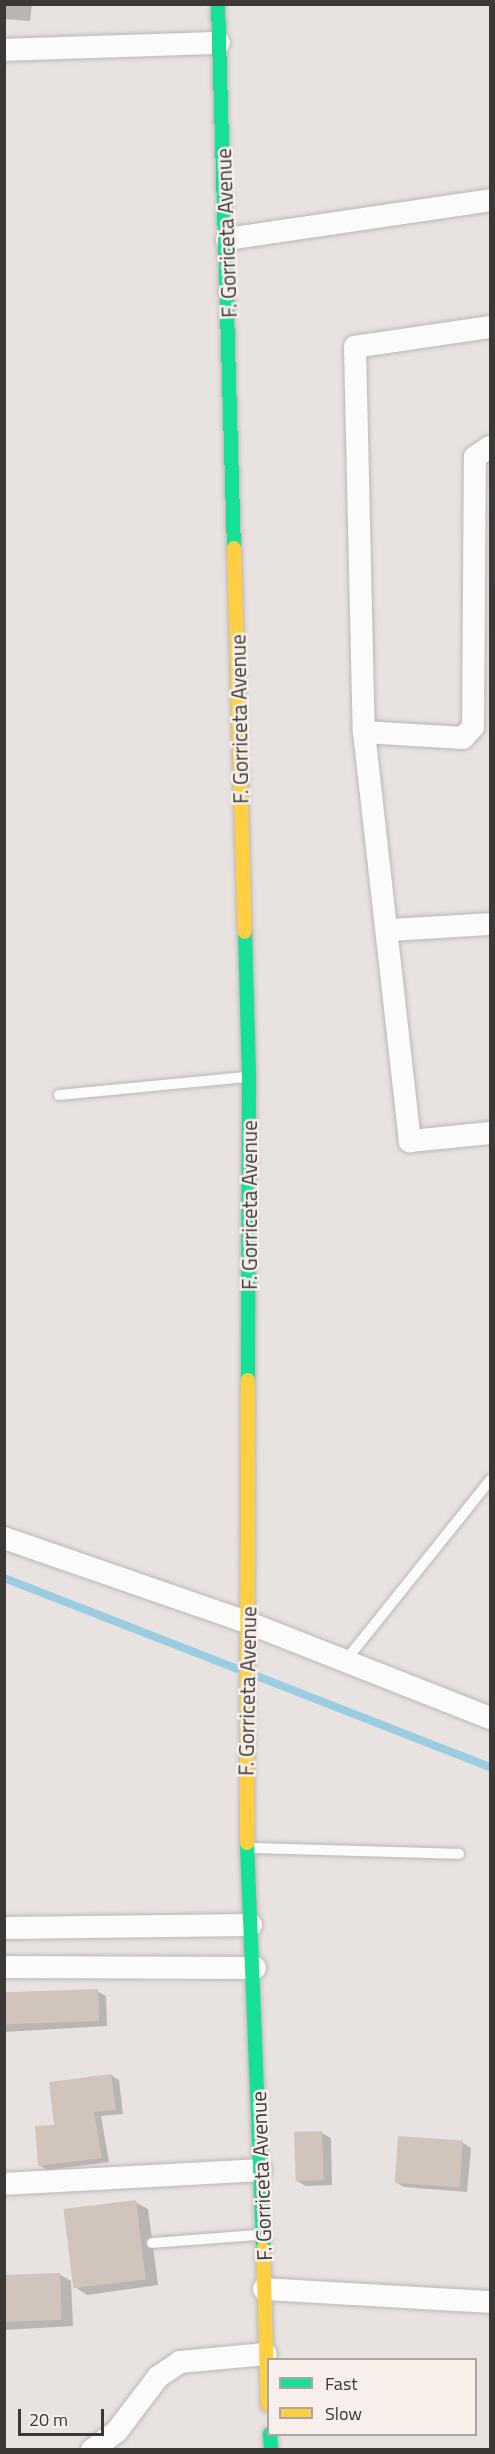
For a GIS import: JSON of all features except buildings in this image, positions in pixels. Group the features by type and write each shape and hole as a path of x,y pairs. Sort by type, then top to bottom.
{"main road":[{"name":"F. Gorriceta Avenue","path":"218,4 227,239 249,1077 247,1848 255,1968 267,2380"}],"street":[{"path":"4,50 219,43"},
{"path":"227,239 490,200"},
{"path":"490,327 355,347 364,732 389,930 410,1141 490,1133"},
{"path":"364,732 463,738 473,727 475,457 490,447"},
{"path":"389,930 490,924"},
{"path":"4,1538 249,1623 490,1718"},
{"path":"4,1928 251,1925"},
{"path":"4,1967 255,1968"},
{"path":"4,2184 261,2170"},
{"path":"264,2289 490,2302"},
{"path":"92,2450 117,2431 158,2377 180,2362 266,2354"}],"lane":[{"path":"59,1095 249,1077"},
{"path":"346,1660 490,1480"},
{"path":"247,1848 459,1854"},
{"path":"152,2243 262,2235"}],"waterway":[{"path":"4,1578 237,1669"},
{"path":"254,1675 490,1767"}],"traffic: fast":[{"path":"218,4 234,548"},
{"path":"245,932 249,1077 248,1380"},
{"path":"247,1843 263,2249"},
{"path":"270,2436 271,2450"}],"traffic: slow":[{"path":"234,548 245,932"},
{"path":"247,1843 248,1380"},
{"path":"263,2249 267,2374"}]}
